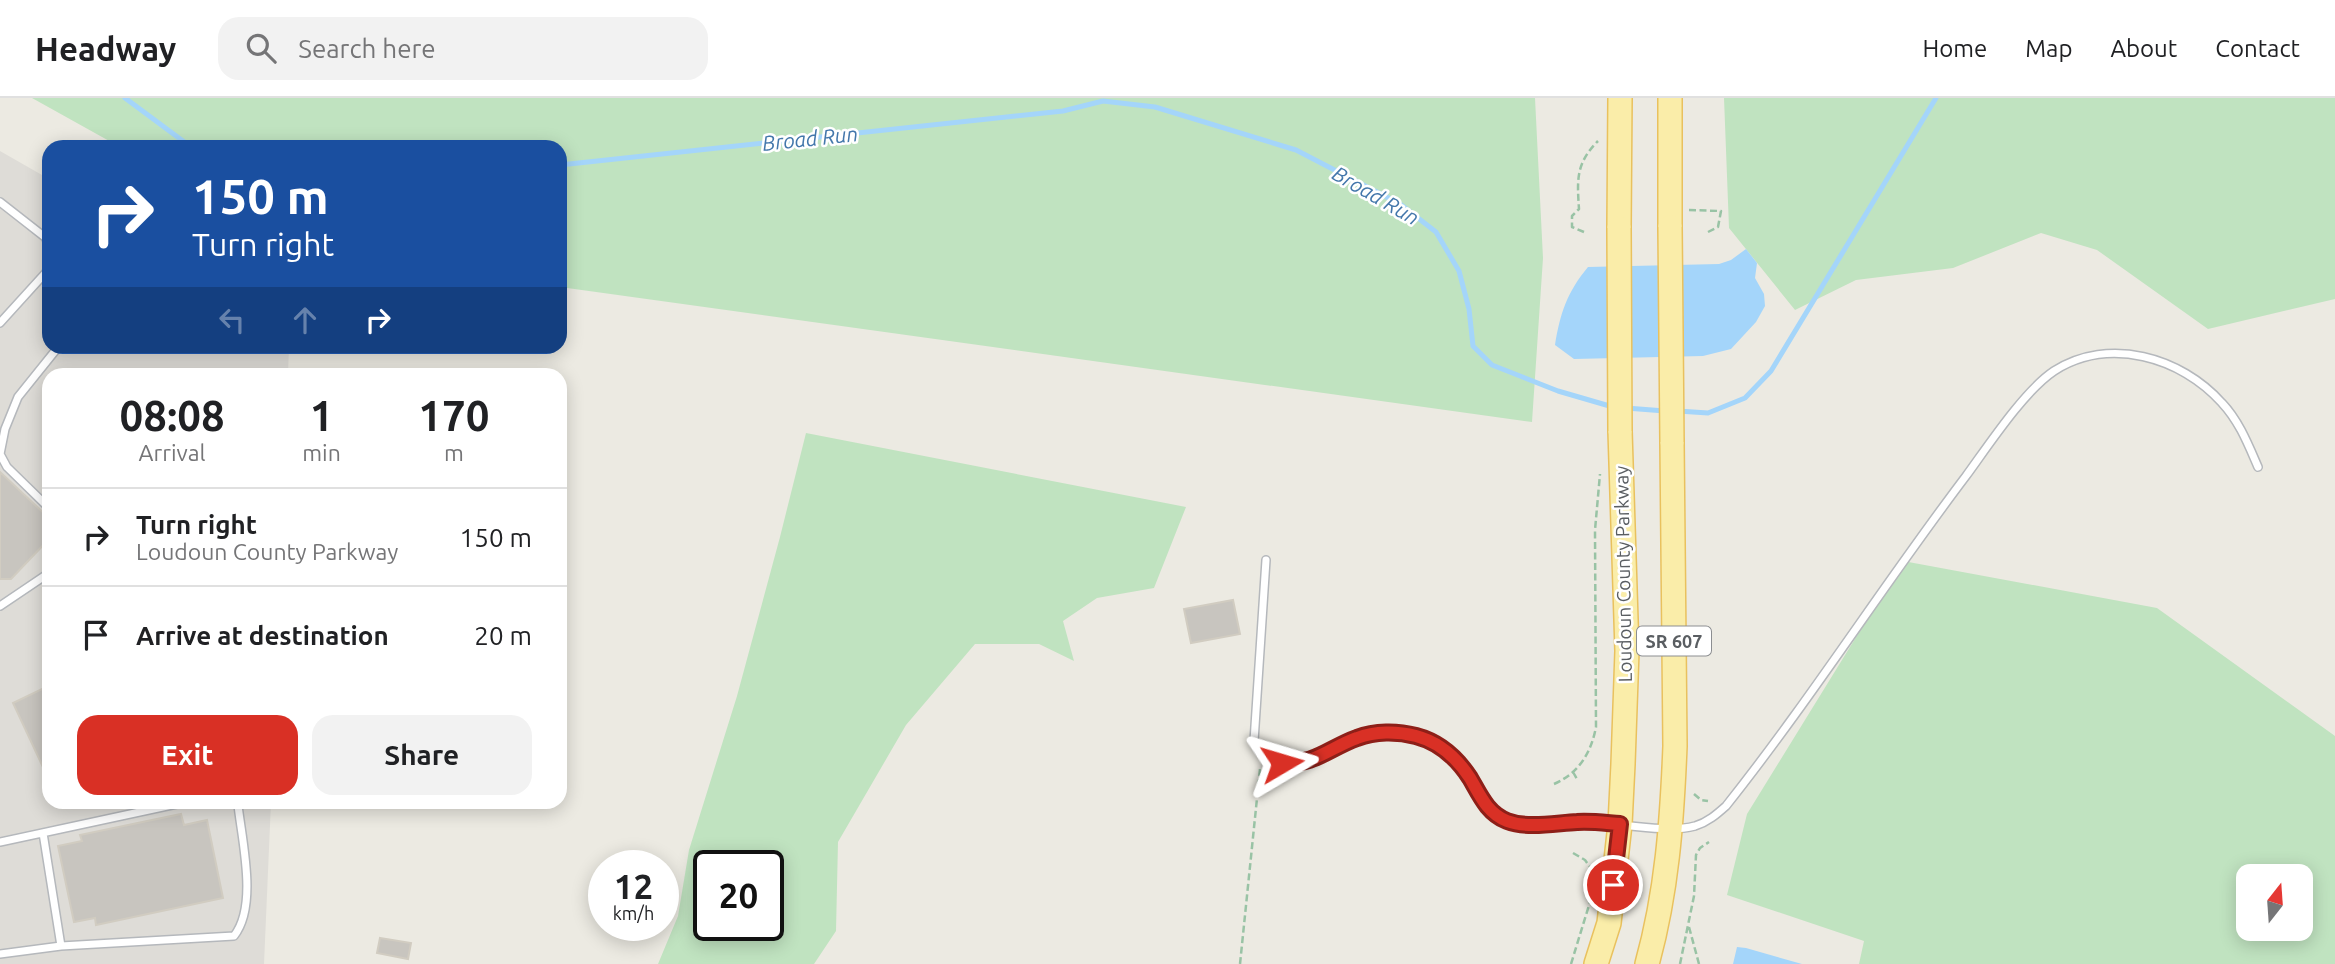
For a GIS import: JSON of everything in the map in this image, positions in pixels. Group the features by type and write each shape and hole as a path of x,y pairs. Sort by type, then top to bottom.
{"main road":[{"name":"Loudoun County Parkway","path":"1596,964 1609,923 1620,824 1627,651 1620,431 1620,98"},
{"name":"SR 607","path":"1647,964 1664,889 1671,829 1675,747 1670,98"}],"lane":[{"path":"0,202 42,235"},
{"path":"0,323 42,277"},
{"path":"42,501 7,467 1,454 5,429 18,397 53,354"},
{"path":"1266,560 1254,741 1262,755 1273,761 1297,764 1310,761 1368,734 1408,735 1430,741 1453,757 1491,812 1507,821 1525,824 1580,822 1671,829 1695,826 1711,820 1726,806 1824,674 1924,531 2024,400 2053,372 2076,361 2103,354 2127,354 2176,367 2192,376 2221,401 2244,435 2258,467"},
{"path":"1,603 42,577"},
{"path":"0,842 154,809"},
{"path":"0,954 61,946 234,936 243,925 247,892 238,809"},
{"path":"43,833 61,946"}],"path":[{"path":"1584,232 1572,228 1572,216 1579,209 1578,174 1583,159 1603,136"},
{"path":"1688,210 1721,211 1718,227 1708,232"},
{"path":"1554,784 1573,772 1586,757 1596,727 1595,530 1600,471"},
{"path":"1240,964 1262,755"},
{"path":"1573,772 1577,779"},
{"path":"1680,964 1694,896 1696,855 1699,847 1709,842"},
{"path":"1573,853 1586,860 1595,878"},
{"path":"1586,860 1590,856"},
{"path":"1571,964 1591,898"},
{"path":"1688,926 1699,964"}],"shaded area":[{"path":"0,151 42,175 42,354 289,354 288,368 42,368 42,809 271,809 264,964 0,964"}],"green space":[{"path":"32,98 1535,98 1543,258 1532,422 567,288 567,140 107,140"},
{"path":"1724,98 2335,98 2335,299 2208,329 2097,250 2041,233 1953,268 1856,280 1795,310 1729,228"},
{"path":"806,433 1186,507 1154,588 1097,598 1063,621 1074,661 1039,644 975,644 906,725 838,842 836,931 814,964 658,964 668,941 679,941 679,910 689,850 737,696"},
{"path":"1903,561 2157,608 2335,736 2335,964 1859,964 1864,941 1727,895 1747,814"}],"water":[{"path":"1746,249 1757,263 1755,278 1764,294 1765,306 1756,322 1731,349 1703,356 1574,359 1555,345 1566,304 1588,267 1719,264 1731,260"},
{"path":"1737,947 1746,948 1802,964 1733,964"}],"building":[{"path":"0,472 42,511 42,546 11,579 0,579"},
{"path":"1233,600 1240,634 1191,643 1184,609"},
{"path":"42,689 42,765 13,703"},
{"path":"181,814 184,825 207,820 223,898 96,925 95,918 74,922 58,846 82,841 80,835"},
{"path":"380,938 411,943 408,959 377,953"}],"waterway":[{"name":"Broad Run","path":"125,98 182,140"},
{"name":"Broad Run","path":"1678,411 1708,413 1745,398 1771,371 1936,98"},
{"name":"Broad Run","path":"567,164 1063,111 1103,101 1155,107 1296,150 1400,204 1436,232 1459,271 1469,309 1473,346 1492,365 1558,391 1613,407"},
{"name":"Broad Run","path":"1626,408 1665,411"}],"route":[{"path":"1282,763 1310,761 1368,734 1400,733 1430,741 1453,757 1491,812 1507,821 1517,824 1620,824 1613,885"}]}
